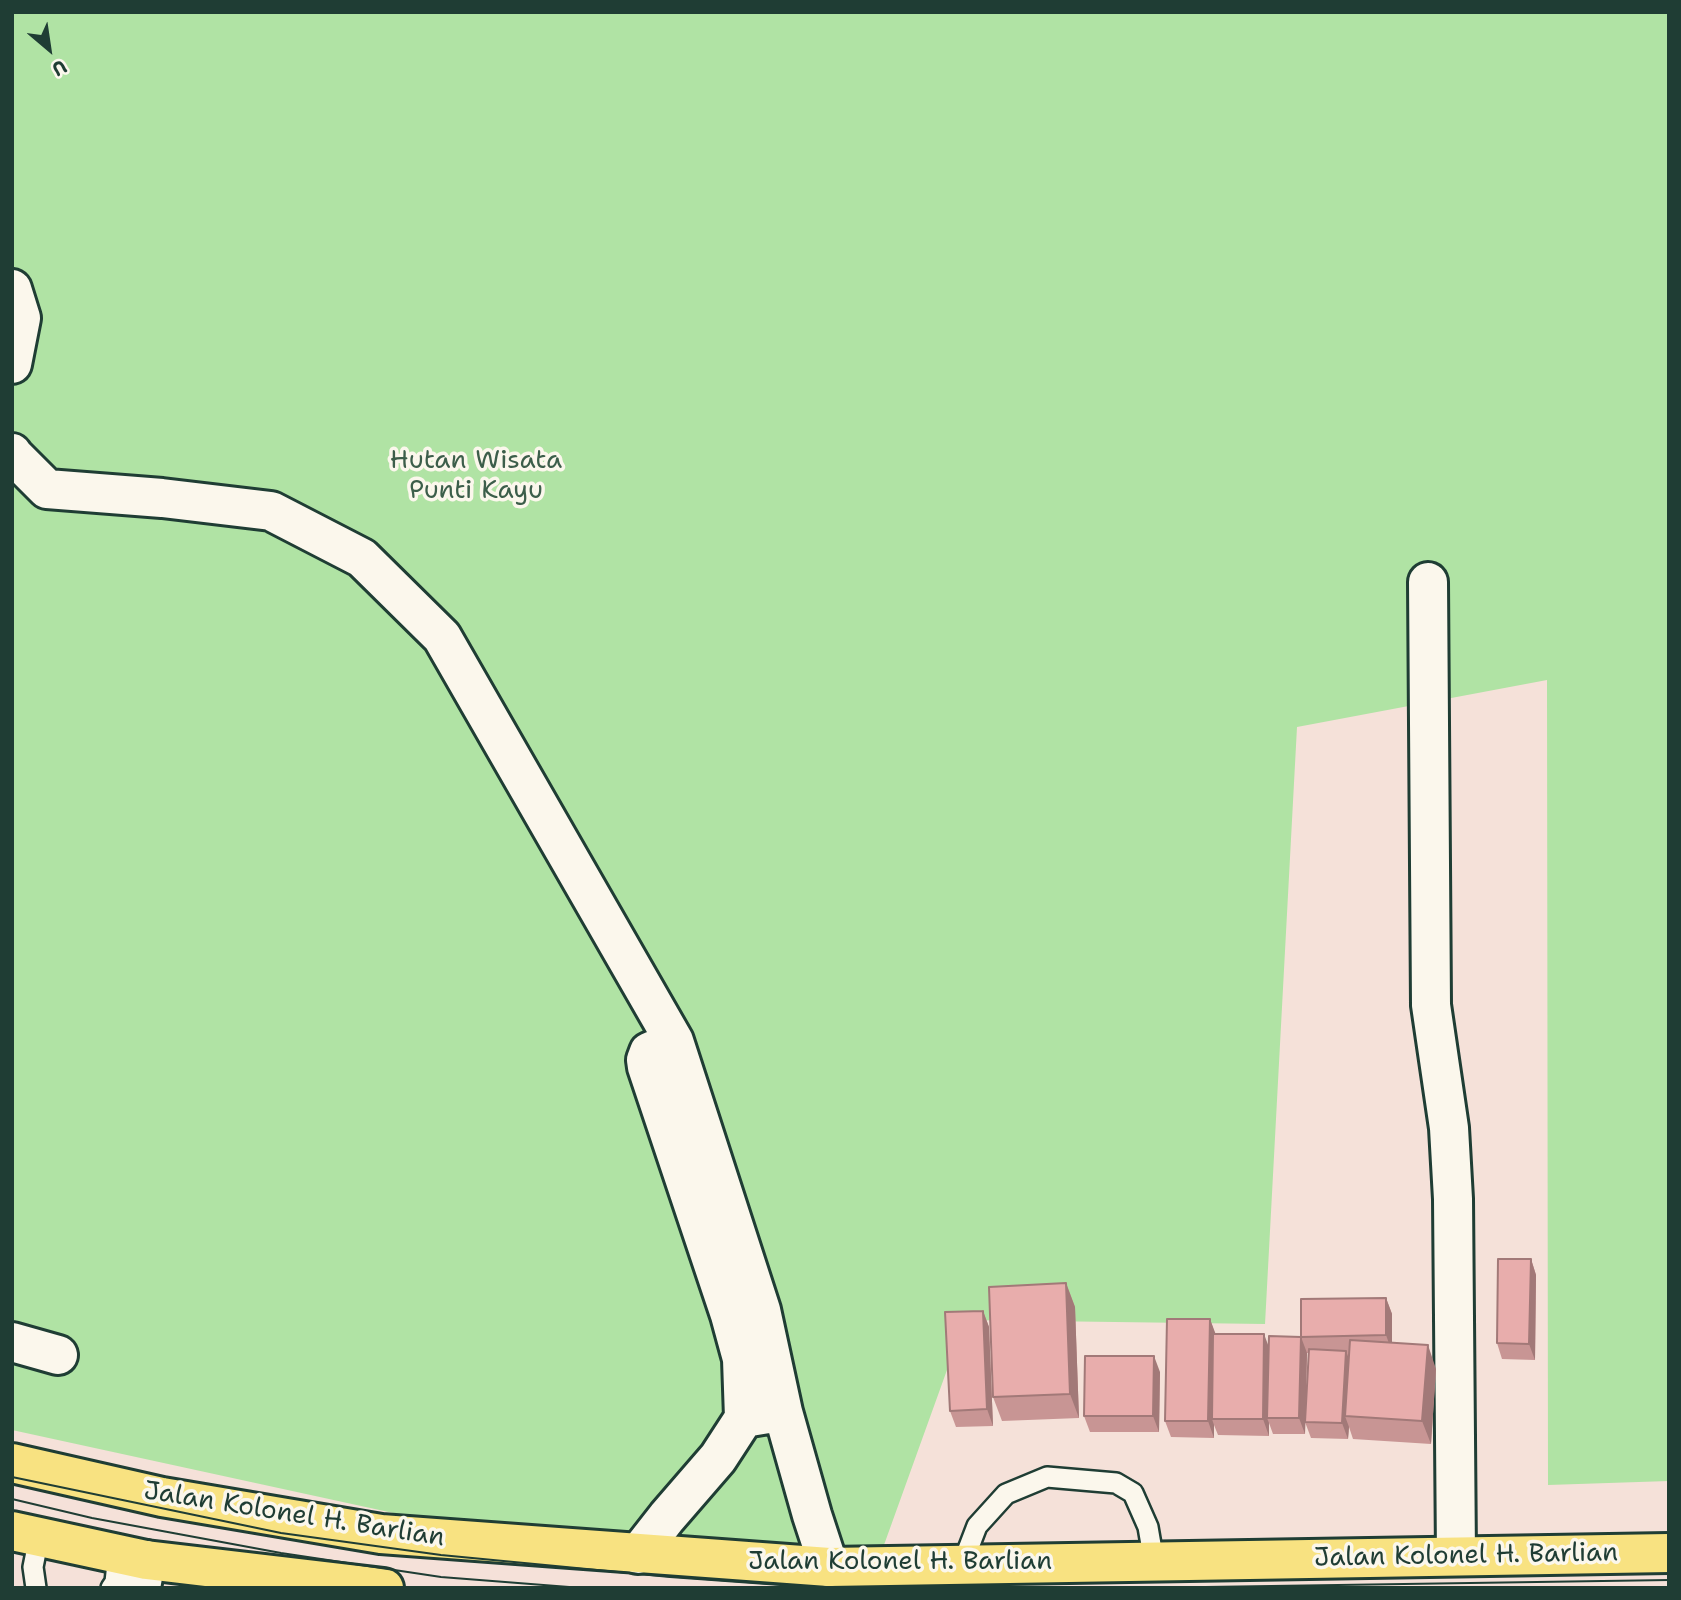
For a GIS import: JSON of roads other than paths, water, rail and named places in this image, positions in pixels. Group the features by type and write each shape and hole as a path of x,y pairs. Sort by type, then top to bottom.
{"highway":[{"name":"Jalan Kolonel H. Barlian","path":"12,1463 162,1497 382,1534 829,1567 1669,1553"},
{"path":"215,1568 226,1509"},
{"path":"25,1534 129,1572 215,1568 384,1588"}],"street":[{"path":"12,289 21,318 12,364"},
{"path":"12,453 47,489 271,510 362,558 442,636 674,1041 761,1310 783,1412 829,1567"},
{"path":"1428,582 1431,1005 1449,1128 1453,1199 1456,1556"},
{"path":"638,1554 718,1458 744,1418 743,1359 647,1067 649,1052 674,1041"},
{"path":"12,1342 58,1355"},
{"path":"744,1418 783,1412"}],"lane":[{"path":"962,1565 976,1526 1006,1494 1047,1477 1116,1483 1133,1493 1148,1527 1154,1562"},
{"path":"25,1534 36,1588"}],"tram line":[{"path":"12,1477 281,1533 441,1555 670,1577 822,1588"},
{"path":"12,1499 92,1518 281,1553 441,1577 582,1588"},
{"path":"1139,1588 1669,1580"}],"park label":[{"name":"Hutan Wisata Punti Kayu","path":"476,476"}]}
